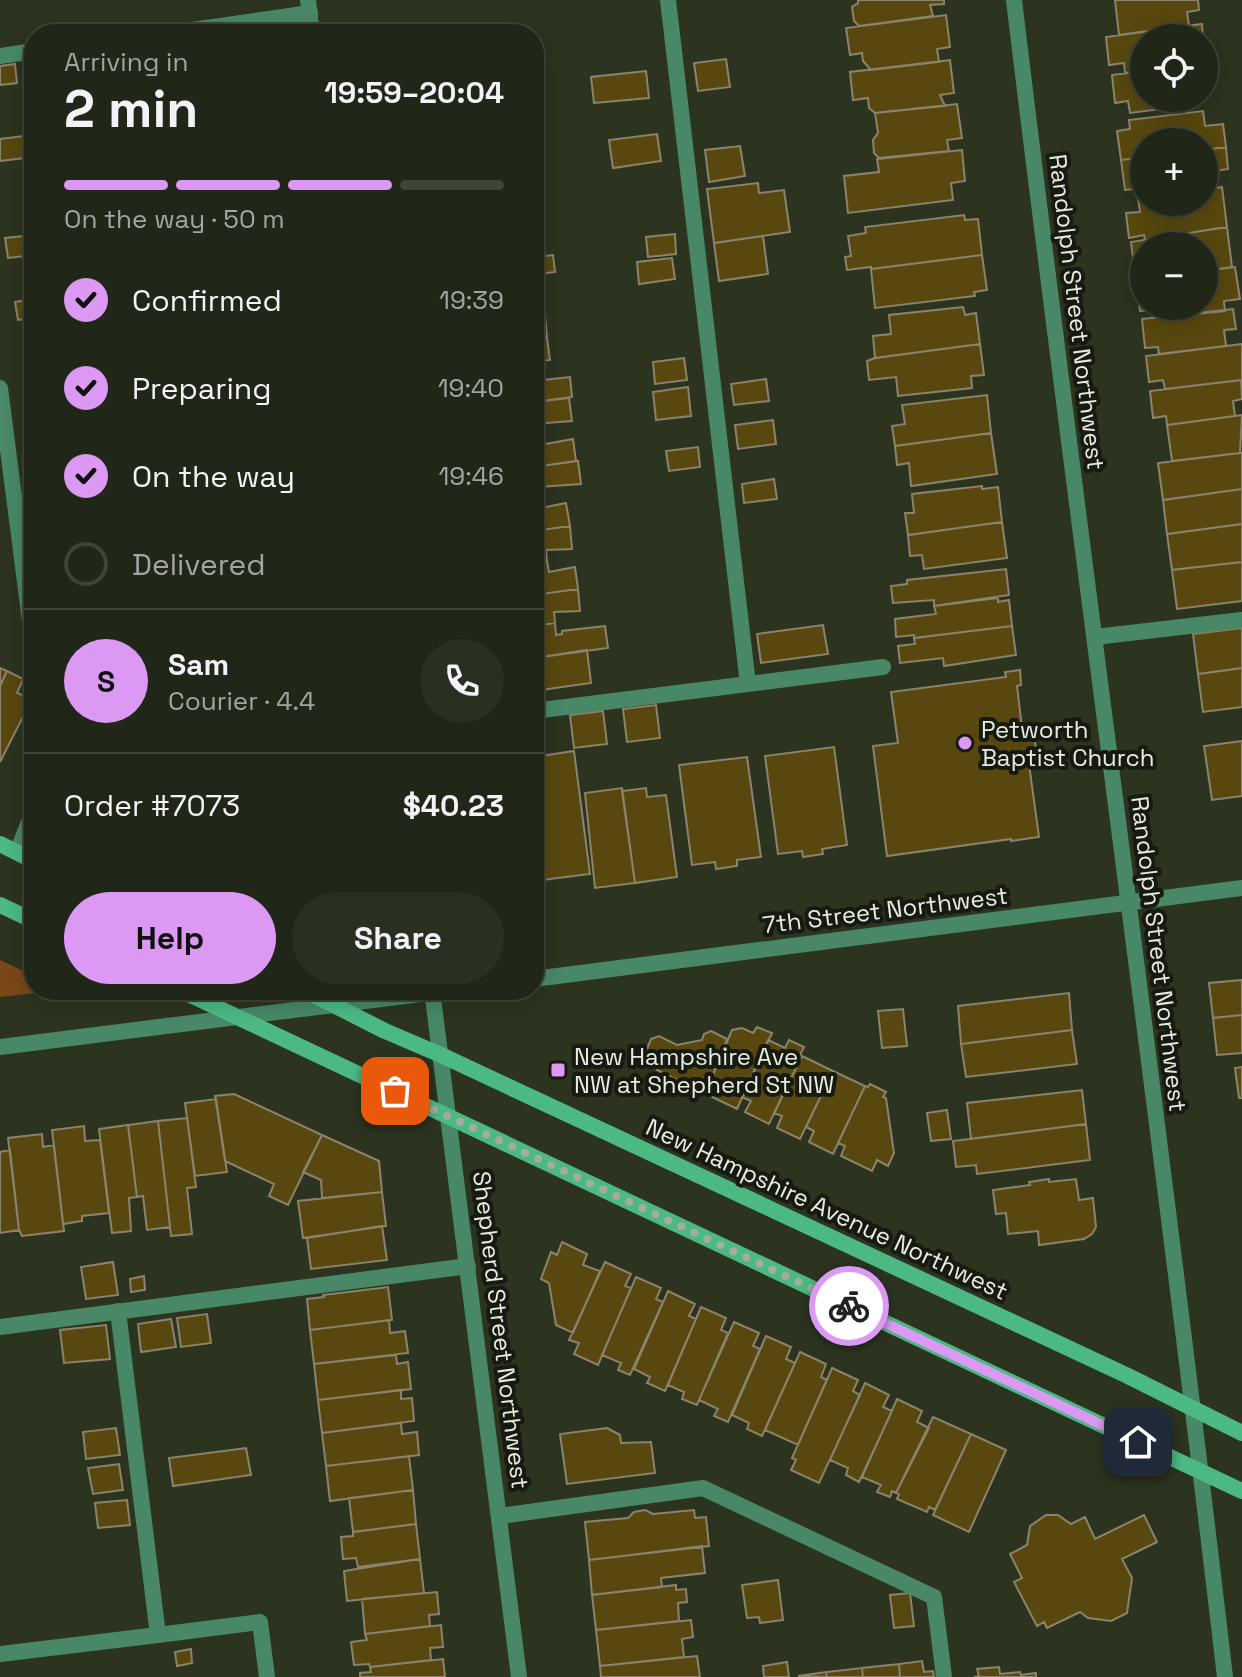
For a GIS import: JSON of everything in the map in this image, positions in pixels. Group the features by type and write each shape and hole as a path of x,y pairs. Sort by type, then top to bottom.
{"main road":[{"path":"0,844 24,856"},
{"path":"0,905 24,916"},
{"path":"201,1000 1242,1491"},
{"name":"New Hampshire Avenue Northwest","path":"325,1000 385,1031 1128,1376 1242,1433"}],"street":[{"path":"668,0 748,684"},
{"name":"Randolph Street Northwest","path":"1014,0 1194,1409 1225,1677"},
{"path":"216,24 309,6"},
{"path":"0,56 24,52"},
{"path":"0,388 24,521"},
{"path":"1095,637 1242,620"},
{"path":"544,710 883,667"},
{"path":"17,852 24,835"},
{"name":"7th Street Northwest","path":"544,978 1242,888"},
{"path":"0,1047 369,1000"},
{"name":"Shepherd Street Northwest","path":"433,1000 519,1677"},
{"path":"0,1327 468,1266"},
{"path":"118,1311 158,1635"},
{"path":"500,1516 703,1488 934,1597 944,1677"},
{"path":"0,1654 260,1622 267,1677"}],"shaded area":[{"path":"0,960 24,971 24,994 0,997"}],"building":[{"path":"858,0 944,0 944,4 930,5 933,16 859,26 854,21 852,7"},
{"path":"1115,0 1198,0 1199,10 1187,12 1189,24 1130,24 1130,33 1119,35"},
{"path":"946,15 950,47 937,49 939,62 871,70 863,61 862,53 850,55 846,28"},
{"path":"1130,34 1130,72 1125,73 1124,63 1109,65 1106,37"},
{"path":"726,59 730,87 698,91 694,63"},
{"path":"950,60 954,93 940,95 945,106 875,113 869,108 868,98 853,100 850,72"},
{"path":"15,64 17,83 0,85 0,66"},
{"path":"646,71 649,98 594,103 591,77"},
{"path":"1130,73 1130,112 1138,112 1130,113 1128,101 1115,103 1112,75"},
{"path":"957,104 962,138 947,140 949,151 879,158 874,153 873,140 878,133 875,113"},
{"path":"1203,112 1205,126 1223,124 1226,147 1218,148 1218,128 1130,129 1129,120"},
{"path":"1130,129 1130,159 1121,160 1117,131"},
{"path":"657,134 661,161 613,168 609,140"},
{"path":"24,136 24,158 0,161 0,139"},
{"path":"740,146 745,176 709,182 705,150"},
{"path":"1226,147 1228,169 1218,171 1218,148"},
{"path":"962,150 965,181 951,183 953,200 848,213 844,176 879,172 877,159"},
{"path":"1130,159 1130,190 1125,190 1121,160"},
{"path":"758,183 759,193 784,190 790,232 714,243 707,189"},
{"path":"1222,187 1227,227 1195,232 1130,232 1129,238 1126,213 1130,213 1130,216 1218,216 1218,188"},
{"path":"964,215 965,220 978,219 982,255 847,270 845,257 851,256 848,236 866,233 865,227"},
{"path":"1227,227 1232,267 1218,269 1218,232 1195,232"},
{"path":"675,234 676,254 648,257 646,237"},
{"path":"24,236 24,256 8,258 5,238"},
{"path":"763,236 768,274 719,281 714,243"},
{"path":"553,255 555,272 544,273 544,256"},
{"path":"982,255 987,290 974,292 975,296 875,308 871,269"},
{"path":"672,258 675,279 639,284 637,262"},
{"path":"1235,267 1240,299 1224,301 1225,311 1218,312 1218,269"},
{"path":"24,301 24,319 18,320 15,302"},
{"path":"963,307 965,315 976,313 980,344 875,358 873,336 891,334 889,315"},
{"path":"1233,309 1236,329 1224,330 1226,346 1159,354 1158,347 1145,348 1142,320 1218,320 1218,311"},
{"path":"544,315 547,338 544,338"},
{"path":"544,338 547,338 550,360 544,361"},
{"path":"980,344 984,375 971,376 972,388 898,396 896,377 869,380 867,361 875,358"},
{"path":"1242,344 1242,380 1165,389 1163,380 1149,382 1146,356"},
{"path":"684,358 687,380 655,384 653,362"},
{"path":"570,377 572,397 544,401 544,380"},
{"path":"766,379 769,401 734,405 731,384"},
{"path":"1241,380 1242,399 1233,401 1235,416 1167,425 1166,416 1153,418 1150,391"},
{"path":"688,387 691,416 656,420 653,392"},
{"path":"987,395 991,433 895,446 892,426 905,424 902,405"},
{"path":"569,398 572,421 544,423 544,401"},
{"path":"1242,415 1240,453 1172,461 1167,425"},
{"path":"773,420 776,444 738,449 735,425"},
{"path":"991,433 997,474 911,486 909,463 897,465 895,446"},
{"path":"573,439 576,461 544,466 544,444"},
{"path":"698,447 700,467 669,471 666,451"},
{"path":"1242,453 1242,489 1163,500 1158,463"},
{"path":"578,461 581,484 544,487 544,466"},
{"path":"774,479 777,499 744,503 742,484"},
{"path":"982,486 982,489 998,487 1002,522 908,535 905,513 914,513 912,494"},
{"path":"1242,489 1242,524 1167,534 1163,500"},
{"path":"566,503 570,526 544,530 544,507"},
{"path":"1002,522 1007,558 924,569 922,555 910,556 908,535"},
{"path":"1242,524 1242,562 1172,570 1167,534"},
{"path":"570,526 572,549 546,550 547,561 544,561 544,530"},
{"path":"544,561 547,561 549,572 575,567 578,589 544,594"},
{"path":"1242,562 1242,601 1177,609 1172,570"},
{"path":"1006,569 1009,595 934,606 934,600 893,603 891,586 907,584 907,580"},
{"path":"578,589 580,611 554,612 555,623 544,625 544,594"},
{"path":"998,598 998,602 1009,600 1012,626 914,638 914,635 896,637 895,619 936,614 934,606"},
{"path":"555,623 556,635 562,634 562,631 605,626 608,648 544,657 544,625"},
{"path":"823,625 828,654 761,663 757,634"},
{"path":"1012,626 1016,655 944,666 943,658 900,663 898,646 915,644 914,638"},
{"path":"1242,628 1242,668 1198,674 1193,634"},
{"path":"587,650 591,683 544,690 544,656"},
{"path":"0,668 7,671 0,686"},
{"path":"1242,668 1242,707 1203,712 1198,674"},
{"path":"1020,670 1021,685 1017,686 1022,728 1026,727 1034,733 1036,749 1032,757 1028,757 1039,837 887,856 873,746 898,743 891,692 1006,677 1005,672"},
{"path":"7,671 23,679 17,693 24,696 24,715 0,762 0,686"},
{"path":"656,705 660,738 627,742 623,709"},
{"path":"603,711 607,744 574,748 570,715"},
{"path":"1242,741 1242,796 1212,800 1204,746"},
{"path":"834,747 847,845 822,849 823,854 803,857 802,851 778,854 765,756"},
{"path":"574,751 590,874 544,880 544,756"},
{"path":"747,757 761,857 737,860 737,866 716,869 715,862 692,865 679,765"},
{"path":"622,788 635,883 595,888 585,793"},
{"path":"646,788 647,797 666,795 677,877 635,883 622,791"},
{"path":"1242,980 1242,1015 1213,1018 1209,983"},
{"path":"1069,993 1072,1030 961,1044 958,1006"},
{"path":"903,1009 907,1046 882,1048 878,1011"},
{"path":"1242,1015 1242,1053 1217,1055 1213,1018"},
{"path":"757,1027 772,1033 737,1109 712,1097 718,1085 710,1082 732,1030 742,1028 753,1033"},
{"path":"1072,1030 1077,1064 966,1077 961,1044"},
{"path":"711,1031 727,1039 710,1082 702,1078 696,1089 657,1070 661,1063 649,1057 646,1051 651,1039 659,1036 677,1045 702,1040 704,1034"},
{"path":"768,1040 785,1048 789,1040 804,1047 769,1124 745,1112 751,1101 742,1097"},
{"path":"802,1056 833,1071 800,1139 777,1128 782,1116 774,1113"},
{"path":"1242,1067 1242,1098 1239,1098 1235,1068"},
{"path":"833,1071 865,1086 833,1154 809,1142 814,1131 806,1127"},
{"path":"870,1084 886,1092 883,1097 886,1098 894,1153 888,1166 877,1160 872,1171 841,1156 845,1146 838,1143 865,1086"},
{"path":"1082,1090 1086,1124 971,1139 967,1103"},
{"path":"234,1094 322,1135 288,1205 269,1196 274,1184 225,1161 215,1096"},
{"path":"216,1099 227,1172 195,1176 185,1103"},
{"path":"947,1110 951,1139 931,1141 927,1113"},
{"path":"187,1118 196,1187 187,1188 192,1234 171,1236 158,1121"},
{"path":"158,1121 170,1227 147,1230 143,1196 137,1197 128,1125"},
{"path":"1086,1124 1090,1160 977,1174 976,1165 956,1167 953,1141"},
{"path":"128,1125 137,1197 129,1198 131,1231 112,1233 99,1129"},
{"path":"84,1126 85,1141 100,1140 109,1213 82,1216 82,1221 63,1224 52,1130"},
{"path":"42,1134 43,1147 54,1145 64,1231 22,1236 8,1138"},
{"path":"322,1135 379,1161 382,1192 322,1198 321,1180 303,1172"},
{"path":"10,1150 19,1230 0,1233 0,1152"},
{"path":"1049,1179 1049,1182 1076,1179 1079,1200 1093,1198 1096,1227 1092,1234 1084,1239 1039,1245 1038,1231 1008,1234 1006,1213 996,1214 993,1190"},
{"path":"382,1192 386,1226 303,1238 298,1201"},
{"path":"382,1226 387,1260 311,1269 307,1238"},
{"path":"562,1242 587,1254 583,1265 600,1271 573,1333 556,1325 549,1283 541,1279 551,1252 557,1255"},
{"path":"113,1262 118,1295 86,1299 81,1267"},
{"path":"605,1262 631,1274 625,1286 631,1288 598,1365 574,1354 579,1343 569,1340"},
{"path":"144,1276 145,1290 131,1292 130,1279"},
{"path":"636,1277 661,1288 656,1299 663,1302 630,1375 618,1370 621,1363 602,1355"},
{"path":"388,1287 392,1320 310,1330 307,1299"},
{"path":"668,1291 695,1304 689,1316 696,1319 665,1391 647,1383 650,1377 634,1369"},
{"path":"701,1307 726,1318 721,1330 728,1333 697,1405 682,1399 684,1392 668,1385"},
{"path":"207,1314 211,1343 181,1347 177,1318"},
{"path":"171,1319 176,1347 141,1352 138,1324"},
{"path":"389,1320 390,1333 405,1331 408,1353 314,1364 310,1330"},
{"path":"734,1322 759,1333 753,1346 760,1349 728,1422 714,1416 718,1409 699,1400"},
{"path":"106,1325 110,1359 64,1363 60,1330"},
{"path":"766,1336 791,1347 786,1359 795,1363 762,1436 747,1429 749,1423 732,1415"},
{"path":"800,1352 826,1364 821,1377 827,1380 798,1445 765,1430"},
{"path":"396,1355 397,1364 408,1362 411,1389 318,1400 314,1364"},
{"path":"832,1368 858,1380 853,1391 860,1395 819,1483 791,1470 796,1460 792,1458"},
{"path":"865,1383 889,1395 883,1407 892,1411 859,1482 846,1475 848,1468 830,1460"},
{"path":"401,1390 401,1399 412,1398 414,1421 322,1433 318,1400"},
{"path":"897,1399 922,1411 917,1422 929,1428 896,1493 892,1491 890,1497 877,1492 881,1485 862,1477"},
{"path":"933,1417 971,1434 935,1510 929,1507 927,1512 897,1499 899,1494 896,1493"},
{"path":"401,1423 402,1434 417,1432 419,1455 326,1466 322,1433"},
{"path":"116,1428 120,1455 86,1459 83,1432"},
{"path":"607,1428 620,1435 621,1443 651,1442 655,1473 567,1484 560,1434"},
{"path":"971,1434 1006,1450 969,1532 933,1515"},
{"path":"246,1448 251,1475 173,1486 169,1458"},
{"path":"409,1456 413,1490 330,1501 326,1466"},
{"path":"119,1464 123,1490 93,1494 88,1468"},
{"path":"413,1490 416,1524 353,1532 349,1498"},
{"path":"127,1500 130,1525 98,1528 95,1503"},
{"path":"645,1510 653,1514 694,1510 695,1518 706,1517 709,1546 589,1560 585,1522 628,1518 634,1512"},
{"path":"1046,1515 1058,1515 1071,1524 1085,1517 1095,1539 1144,1515 1157,1542 1122,1559 1132,1578 1127,1613 1111,1621 1088,1618 1080,1612 1047,1628 1044,1622 1037,1626 1014,1582 1022,1578 1010,1554 1027,1545 1030,1526"},
{"path":"416,1524 420,1559 358,1567 356,1558 343,1559 341,1537 353,1536 353,1532"},
{"path":"702,1546 705,1573 661,1578 662,1587 592,1595 589,1560"},
{"path":"420,1559 424,1593 347,1601 344,1571"},
{"path":"778,1580 783,1620 760,1623 759,1617 747,1618 742,1585"},
{"path":"676,1585 676,1590 686,1589 687,1602 678,1603 679,1621 596,1630 592,1595"},
{"path":"437,1592 439,1614 429,1615 430,1626 365,1634 362,1599"},
{"path":"910,1593 914,1626 894,1628 890,1595"},
{"path":"691,1620 693,1637 682,1639 684,1657 600,1666 596,1630"},
{"path":"441,1625 443,1647 430,1648 431,1660 370,1667 369,1664 354,1665 351,1642 367,1640 365,1634"},
{"path":"191,1649 192,1663 177,1666 175,1652"},
{"path":"697,1656 700,1677 601,1677 600,1666"},
{"path":"443,1659 445,1677 360,1677 360,1673 371,1672 370,1667"},
{"path":"922,1661 924,1672 933,1671 934,1677 900,1677 899,1664"},
{"path":"787,1662 789,1677 764,1677 763,1666"},
{"path":"899,1664 900,1677 863,1677 862,1668"},
{"path":"999,1667 1000,1674 1036,1673 1036,1677 974,1677 979,1676 977,1669"},
{"path":"862,1668 863,1677 827,1677 826,1672"},
{"path":"826,1672 827,1677 798,1676"}],"way so far":[{"path":"395,1091 849,1306"}],"place":[{"name":"Petworth Baptist Church","path":"965,743"},
{"name":"New Hampshire Ave NW at Shepherd St NW","path":"558,1070"}],"route":[{"path":"849,1306 1138,1442"}]}
